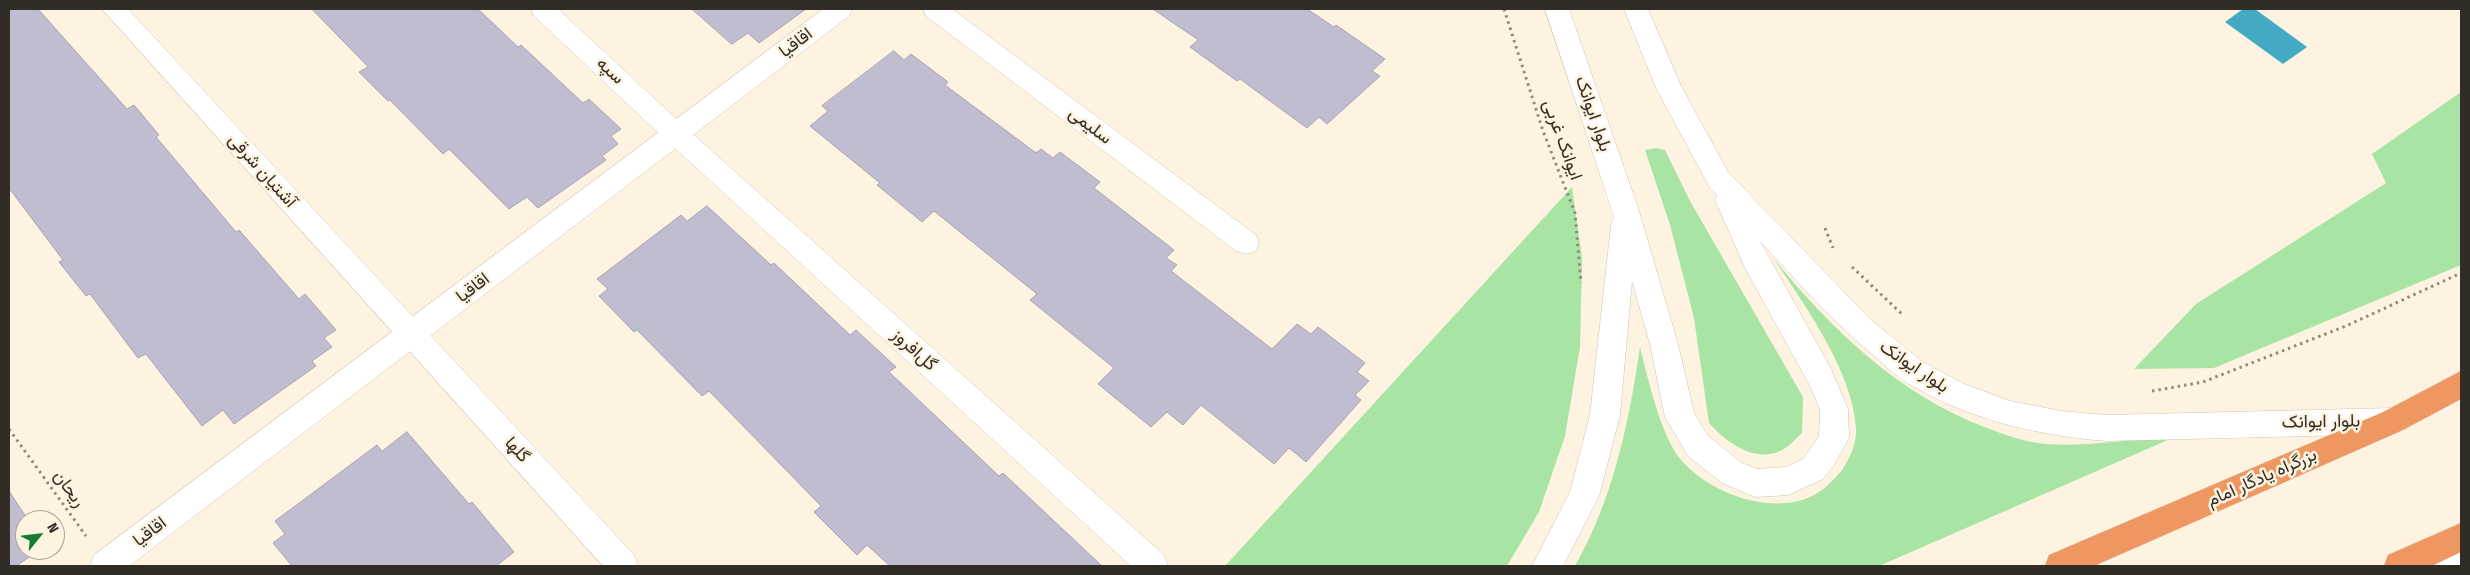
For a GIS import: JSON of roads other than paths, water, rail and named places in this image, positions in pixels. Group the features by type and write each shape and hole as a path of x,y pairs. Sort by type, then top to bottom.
{"highway":[{"name":"بزرگراه یادگار امام","path":"2060,566 2393,420 2461,384"},
{"path":"2399,566 2461,537"}],"street":[{"name":"آشتیان شرقی","path":"114,9 411,334"},
{"name":"سپه","path":"543,9 676,134"},
{"name":"اقاقیا","path":"106,566 840,9"},
{"name":"سلیمی","path":"935,9 1246,243"},
{"name":"بلوار ایوانک","path":"1547,566 1584,496 1605,415 1626,211 1557,9"},
{"name":"بلوار ایوانک","path":"1636,9 1669,88 1719,180 1861,329 1913,370 1955,394 2010,414 2053,423 2106,428 2393,420"},
{"name":"گل‌افروز","path":"676,134 1153,566"},
{"path":"1626,211 1664,344 1680,417 1693,439 1698,446 1732,473 1756,483 1788,481 1813,469 1824,455 1834,438 1834,409 1820,378 1756,262 1719,180"},
{"name":"گلها","path":"411,334 623,566"},
{"path":"2450,566 2461,551"}],"water":[{"path":"2243,9 2255,9 2307,47 2283,64 2225,22"}]}
